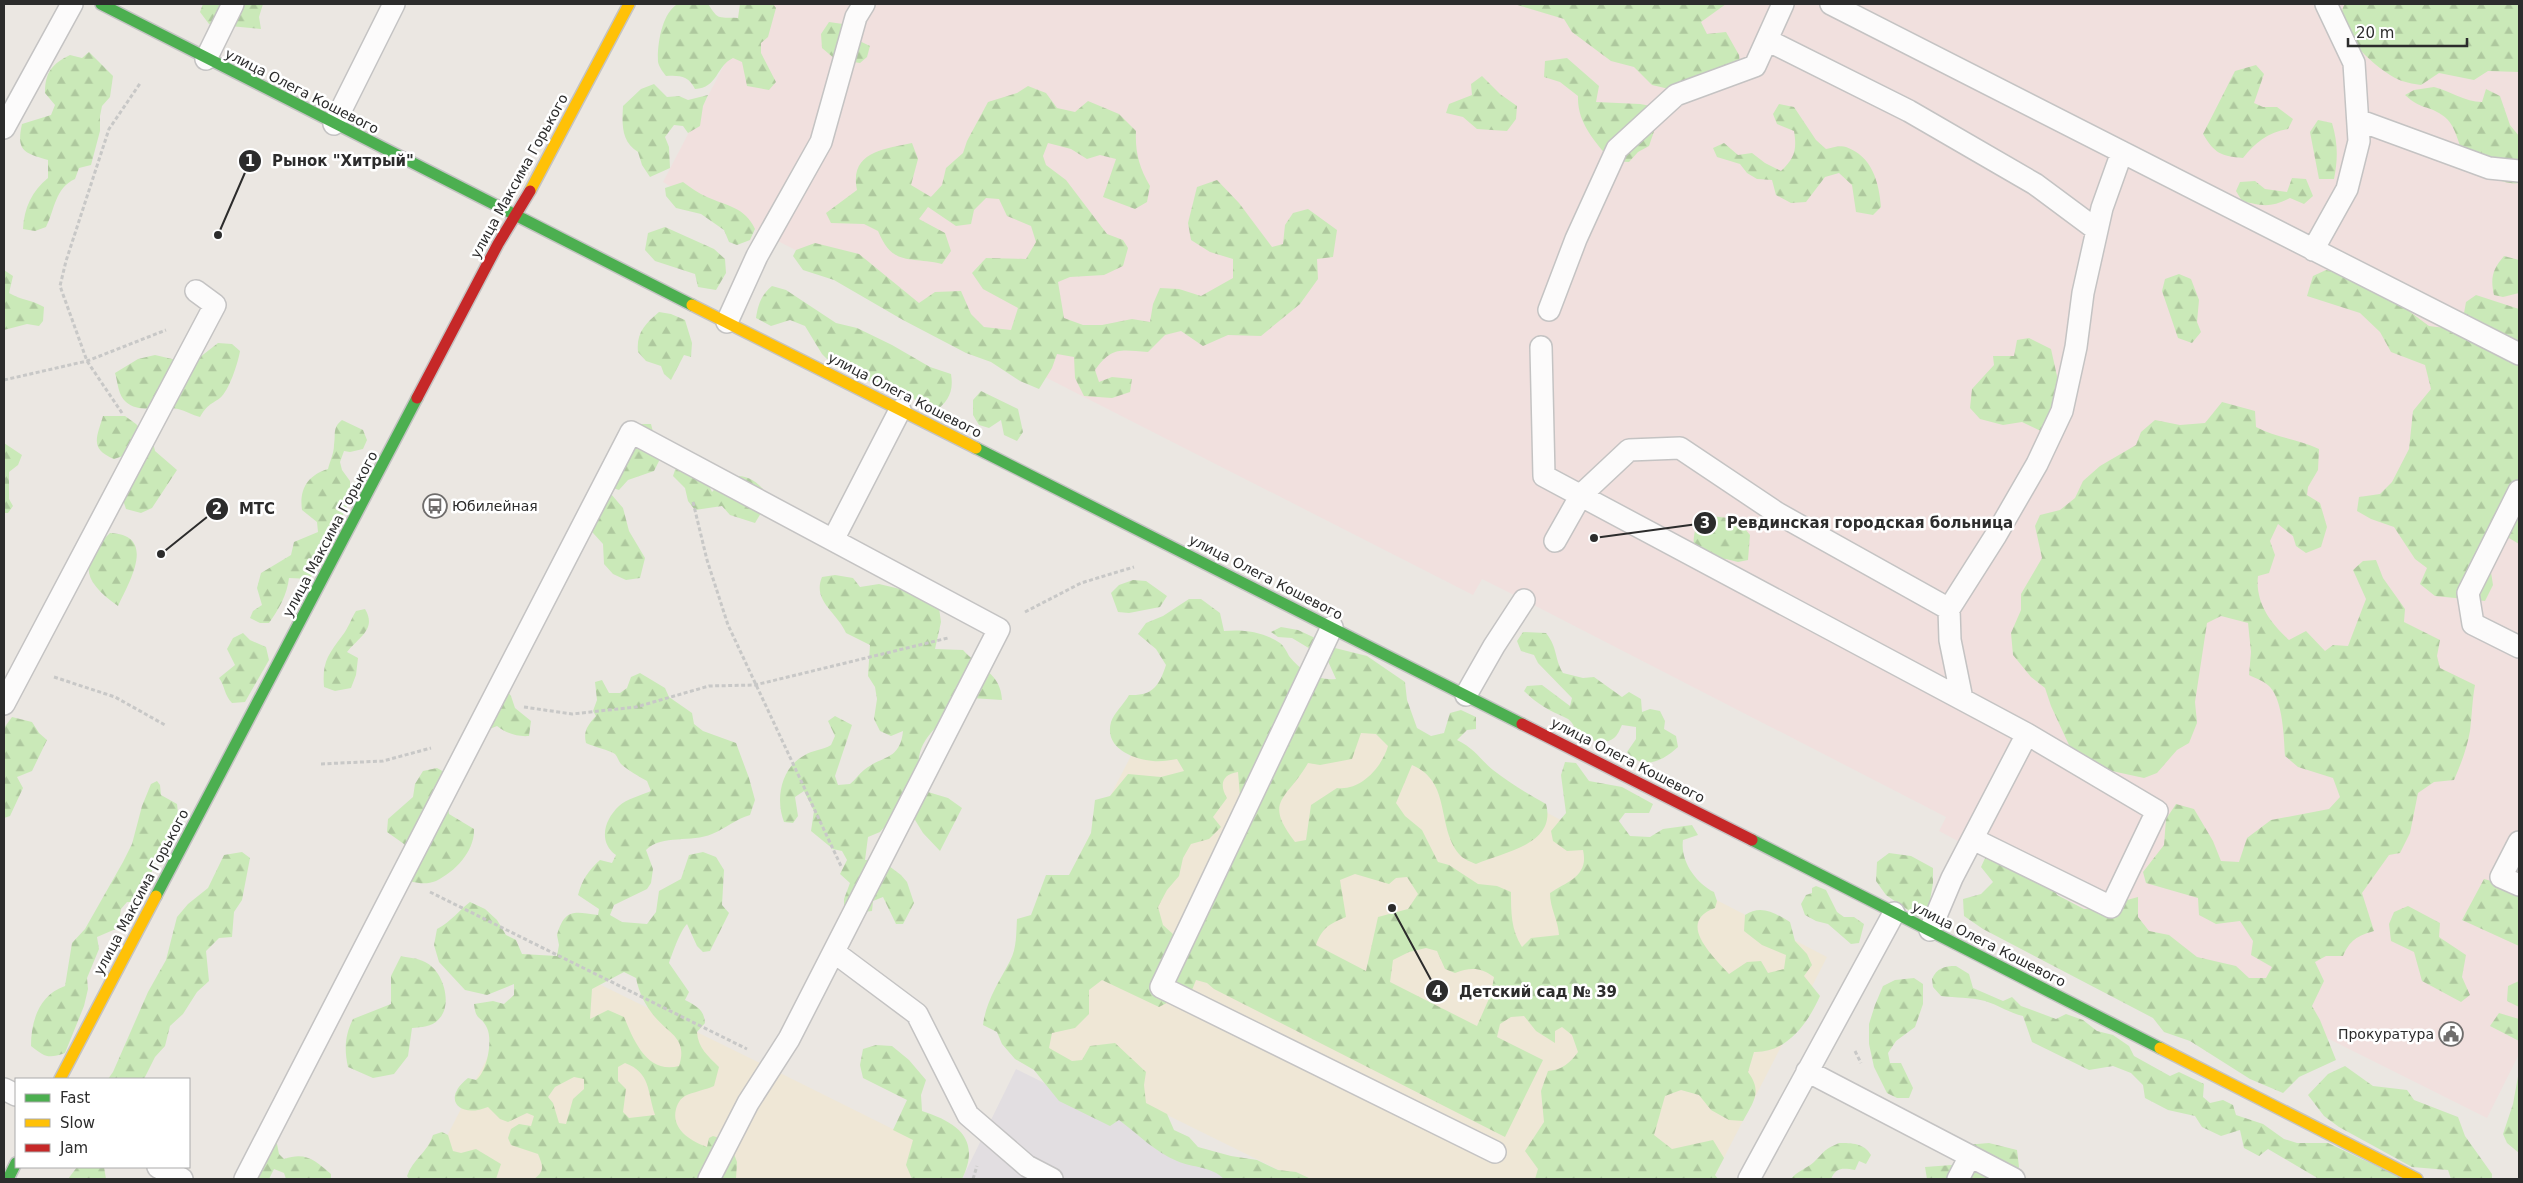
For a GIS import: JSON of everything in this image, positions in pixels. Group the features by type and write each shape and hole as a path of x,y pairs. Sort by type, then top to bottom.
{"street":[{"name":"улица Максима Горького","path":"61,1078 498,244 517,216 629,4"},
{"name":"улица Олега Кошевого","path":"112,6 206,59 1332,627 2417,1179"},
{"path":"8,1179 15,1165"}],"lane":[{"path":"4,128 72,4"},
{"path":"206,59 233,4"},
{"path":"334,124 394,4"},
{"path":"727,322 757,256 821,142 856,17 864,4"},
{"path":"1549,310 1576,239 1617,148 1676,95 1755,66 1783,4"},
{"path":"2313,250 2347,189 2359,141 2354,63 2326,4"},
{"path":"1837,5 2519,354"},
{"path":"1767,40 1909,111 2035,184 2097,230"},
{"path":"2358,120 2488,168 2519,171"},
{"path":"1962,699 1950,640 1949,609 1996,535 2037,464 2062,411 2076,347 2083,293 2102,208 2122,152"},
{"path":"4,704 215,305 196,291"},
{"path":"1542,347 1544,476 2027,734 2157,811 2111,907 1973,839"},
{"path":"833,540 900,410"},
{"path":"245,1179 631,432 999,629 789,1039 748,1103 709,1179"},
{"path":"1555,541 1581,495 1629,450 1680,448 1777,513 1949,609"},
{"path":"2519,491 2468,594 2473,624 2519,647"},
{"path":"1466,695 1494,646 1524,600"},
{"path":"1332,627 1161,987 1496,1152"},
{"path":"1930,930 1952,878 2027,734"},
{"path":"2519,842 2502,877 2519,885"},
{"path":"1749,1179 1894,913"},
{"path":"834,952 917,1014 968,1115 1027,1166 1052,1179"},
{"path":"1808,1071 2014,1179"},
{"path":"1958,1179 1970,1156"},
{"path":"160,1168 182,1179"}],"path":[{"path":"139,448 125,416 87,361 60,286 66,261 109,129 141,82"},
{"path":"4,380 87,361 211,313"},
{"path":"684,460 707,560 728,625 859,902"},
{"path":"486,712 526,706 572,714 636,707 709,686 755,685 868,659 992,626 1015,618 1081,583 1137,566"},
{"path":"23,667 115,697 165,725"},
{"path":"321,764 383,760 475,735"},
{"path":"401,878 774,1063"},
{"path":"1846,1000 1851,1039 1881,1110"}],"shaded area":[{"path":"756,4 2519,4 2519,1054 2487,1118 2329,1039 1939,831 1946,817 1524,600 1482,579 1473,595 663,182"},
{"path":"1190,641 1487,782 1827,957 1713,1179 1297,1179 991,1028"},
{"path":"540,955 961,1163 952,1179 425,1179"},
{"path":"1016,1069 1119,1120 1241,1179 962,1179"}],"green space":[{"path":"203,4 263,4 259,17 261,29 209,24 200,12"},
{"path":"678,4 708,4 719,17 738,18 740,4 773,4 776,8 768,37 761,43 761,53 776,82 769,90 747,86 742,62 733,58 723,66 713,81 703,88 695,89 690,81 683,77 666,76 658,62 658,47 664,21"},
{"path":"1514,4 1726,4 1701,22 1707,34 1726,32 1739,55 1741,71 1669,89 1652,85 1634,67 1611,61 1572,32 1564,19"},
{"path":"2345,4 2519,4 2519,72 2488,71 2474,80 2439,73 2421,85 2402,81 2393,77 2370,60 2350,37 2344,25 2342,14"},
{"path":"829,22 843,24 851,37 870,46 867,57 860,63 835,59 822,48 821,34"},
{"path":"89,52 113,76 110,97 102,106 100,131 91,165 79,168 75,179 68,183 59,193 46,227 35,231 23,229 27,207 33,194 48,178 48,160 24,150 20,140 22,124 51,115 55,105 45,93 45,86 48,74 54,65 70,55 82,58"},
{"path":"1567,58 1599,86 1596,102 1640,104 1662,108 1649,146 1638,152 1629,162 1611,161 1588,131 1580,115 1578,96 1560,82 1544,77 1545,61"},
{"path":"2256,65 2264,74 2254,103 2263,107 2277,107 2293,119 2288,129 2281,130 2262,139 2243,158 2224,155 2211,146 2203,134 2235,71"},
{"path":"1482,76 1500,94 1517,106 1516,119 1507,131 1477,129 1463,117 1446,113 1449,104 1472,95 1471,84"},
{"path":"654,84 667,97 679,96 688,100 708,95 703,106 700,126 688,133 683,126 674,125 665,137 669,147 670,168 650,177 642,165 638,152 632,148 626,138 623,126 623,106 641,89"},
{"path":"1028,86 1046,93 1057,108 1075,112 1088,101 1119,114 1136,131 1138,159 1150,186 1147,202 1135,209 1103,197 1116,159 1100,155 1087,159 1071,149 1048,143 1043,156 1046,165 1066,180 1107,234 1123,240 1128,248 1123,266 1104,275 1070,277 1058,282 1064,318 1083,325 1102,325 1132,319 1150,322 1153,304 1160,288 1179,289 1201,296 1233,278 1233,259 1210,252 1191,240 1188,223 1197,187 1217,180 1239,203 1272,247 1283,244 1285,225 1293,213 1308,209 1337,230 1333,257 1317,259 1318,279 1300,304 1261,336 1228,335 1203,346 1181,331 1165,335 1148,352 1124,350 1112,353 1095,370 1099,382 1112,377 1132,379 1130,392 1112,398 1084,396 1075,378 1074,357 1057,354 1052,368 1039,389 1020,381 991,362 966,353 903,320 834,280 803,270 793,256 796,250 815,243 859,254 919,303 935,292 961,291 971,314 984,327 1011,330 1018,308 983,289 972,273 986,258 1026,259 1036,242 1031,226 1007,216 999,199 986,198 974,210 971,224 956,226 928,207 919,219 945,233 951,251 942,264 911,260 896,255 884,242 878,231 864,224 831,223 826,213 857,190 856,177 858,167 871,154 880,150 912,143 918,159 911,185 931,197 942,185 946,168 963,153 967,141 988,102 1017,93"},
{"path":"2434,87 2476,102 2482,102 2486,89 2500,96 2510,125 2519,136 2519,183 2499,180 2478,170 2464,155 2454,130 2447,119 2405,95 2414,90"},
{"path":"1779,104 1794,107 1816,140 1826,149 1839,146 1846,147 1855,151 1868,163 1876,179 1881,207 1873,215 1856,212 1852,185 1839,173 1825,177 1806,202 1791,203 1776,195 1772,180 1757,179 1747,173 1740,164 1717,157 1713,148 1724,143 1738,155 1752,153 1765,163 1781,171 1794,153 1795,143 1794,131 1777,124 1773,114"},
{"path":"2318,120 2332,123 2337,151 2334,179 2319,179 2310,132"},
{"path":"2292,178 2306,179 2313,196 2304,204 2290,198 2272,205 2255,204 2242,201 2236,191 2240,182 2255,181 2265,189 2287,192"},
{"path":"683,182 700,194 735,208 746,216 755,229 750,240 737,245 729,242 724,230 701,214 676,208 666,196 665,188"},
{"path":"665,227 714,249 725,259 726,273 716,290 698,287 695,274 655,261 645,250 648,233"},
{"path":"2504,256 2519,260 2519,293 2503,297 2494,295 2492,283 2495,269"},
{"path":"4,270 13,276 9,293 44,307 43,321 39,326 27,324 4,330"},
{"path":"2326,270 2354,276 2390,297 2429,326 2453,329 2519,357 2519,544 2509,538 2488,553 2493,585 2485,601 2435,596 2420,584 2427,568 2415,559 2394,527 2371,519 2357,511 2359,497 2380,494 2392,482 2409,449 2413,411 2431,389 2425,365 2391,352 2380,332 2360,313 2307,296 2313,276"},
{"path":"2179,274 2191,279 2199,300 2197,322 2201,332 2192,343 2178,338 2162,291 2165,279"},
{"path":"772,286 786,290 836,323 857,328 930,367 951,374 952,386 949,396 934,412 921,408 911,395 853,376 834,366 822,354 805,326 790,320 771,326 756,318 761,300"},
{"path":"2476,295 2519,309 2519,345 2470,323 2464,313 2466,302"},
{"path":"659,312 671,314 685,320 692,343 691,357 684,355 671,380 664,374 661,366 646,361 638,352 638,339 642,329"},
{"path":"2029,338 2051,349 2061,394 2045,433 2022,422 2003,425 1980,419 1970,408 1972,389 1994,365 1993,356 2014,356 2017,340"},
{"path":"218,343 232,344 240,351 239,356 227,389 220,398 207,407 200,417 172,408 137,408 131,406 121,396 115,373 138,359 155,355 185,362 195,361"},
{"path":"981,391 1018,409 1023,432 1017,441 1004,435 1001,420 989,428 979,425 973,415 973,400"},
{"path":"2222,402 2255,411 2256,427 2264,431 2319,449 2318,470 2308,487 2307,495 2320,503 2327,527 2321,547 2306,553 2296,546 2293,536 2278,524 2270,541 2275,555 2269,573 2258,576 2261,603 2276,626 2289,640 2306,631 2325,651 2333,645 2348,646 2366,599 2353,570 2363,561 2376,560 2383,578 2405,609 2404,622 2440,640 2437,656 2440,668 2475,685 2469,737 2464,756 2454,780 2434,782 2418,793 2410,833 2400,853 2389,855 2362,893 2374,931 2355,939 2348,946 2343,956 2326,956 2315,962 2324,981 2312,1006 2320,1020 2336,1060 2299,1077 2283,1093 2250,1079 2190,1041 2164,1032 2153,1018 1983,929 1964,916 1963,899 1981,894 1993,882 1981,867 1986,856 2047,875 2057,895 2084,909 2117,908 2127,900 2138,897 2138,917 2149,931 2169,935 2197,957 2236,966 2249,978 2266,978 2272,967 2251,955 2253,941 2240,921 2216,924 2199,915 2198,898 2146,883 2143,872 2164,845 2166,819 2176,804 2194,809 2213,841 2221,861 2239,862 2247,838 2271,820 2329,809 2340,797 2333,778 2298,767 2285,756 2282,720 2278,701 2266,683 2249,675 2251,652 2248,623 2221,616 2207,623 2195,702 2197,723 2189,743 2177,750 2157,773 2144,778 2098,768 2069,745 2045,688 2031,677 2013,655 2011,633 2021,610 2021,594 2042,558 2035,526 2040,515 2060,510 2075,498 2083,481 2100,466 2136,445 2141,432 2155,420 2180,425 2205,423"},
{"path":"103,416 125,416 136,424 153,442 155,451 177,470 152,508 141,513 126,509 123,500 123,456 114,459 106,455 98,447 97,436"},
{"path":"342,420 363,430 367,440 363,449 350,452 344,451 340,462 342,470 350,481 350,499 337,529 329,537 310,579 289,578 282,602 269,623 260,623 250,618 253,611 262,605 257,588 261,573 291,555 294,542 318,532 317,522 302,510 302,496 310,479 328,469 336,429"},
{"path":"635,424 651,424 660,459 654,471 628,480 619,490 604,485"},
{"path":"4,443 22,455 18,465 9,472 9,499 13,506 8,513 4,513"},
{"path":"690,453 701,456 710,467 706,479 712,492 727,476 747,478 763,489 761,513 755,523 730,515 722,506 695,510 688,501 685,488 673,476 677,464"},
{"path":"611,494 623,508 629,531 645,558 640,578 626,580 613,574 604,564 603,544 584,523"},
{"path":"1711,516 1737,519 1750,535 1748,560 1738,562 1726,559 1710,564 1699,555 1694,546 1697,521"},
{"path":"110,533 125,536 133,542 137,551 133,573 118,606 97,588 89,572 89,563 93,554"},
{"path":"835,575 853,578 860,587 879,584 917,593 939,608 941,622 935,649 963,650 993,677 1001,691 1002,700 971,698 936,727 921,749 919,761 921,776 928,792 948,798 962,808 940,851 923,833 912,815 888,823 880,832 868,837 865,860 881,860 907,882 914,903 903,924 896,924 883,897 873,901 872,911 844,912 844,899 850,883 840,874 847,860 842,851 833,849 811,831 814,811 804,791 795,797 798,816 793,823 784,822 781,813 780,794 785,775 797,760 808,753 831,745 835,736 828,721 835,716 852,725 835,776 838,785 850,784 871,765 894,753 901,741 903,731 891,736 880,731 874,719 877,699 875,687 868,676 870,645 846,633 820,593 822,577"},
{"path":"1133,580 1146,581 1167,596 1160,607 1129,613 1118,612 1111,593 1119,585"},
{"path":"1189,599 1201,599 1220,613 1224,631 1239,630 1253,632 1274,639 1281,644 1299,666 1316,677 1336,679 1327,659 1292,638 1278,637 1271,632 1281,627 1298,630 1313,637 1323,645 1367,656 1405,682 1407,700 1417,728 1431,736 1444,733 1450,713 1461,710 1476,717 1476,729 1467,730 1457,740 1473,750 1499,775 1546,804 1547,818 1544,829 1536,838 1513,851 1476,864 1465,859 1459,854 1452,843 1442,805 1433,782 1425,773 1412,765 1396,803 1405,816 1422,830 1438,862 1449,865 1478,884 1497,886 1511,892 1514,927 1522,947 1531,938 1559,935 1550,893 1576,877 1583,866 1583,850 1567,851 1553,841 1551,831 1566,813 1561,775 1565,762 1576,763 1589,781 1622,787 1653,804 1649,813 1625,813 1619,821 1630,836 1650,837 1663,829 1692,825 1698,835 1683,840 1684,856 1695,877 1714,892 1717,901 1715,908 1704,914 1698,922 1698,930 1701,939 1714,958 1729,974 1747,962 1761,961 1768,973 1784,969 1786,955 1762,945 1744,931 1745,915 1762,910 1773,913 1790,922 1795,941 1807,954 1812,965 1804,976 1820,996 1803,1026 1786,1042 1766,1051 1754,1052 1748,1072 1753,1079 1756,1091 1753,1102 1743,1121 1729,1120 1711,1110 1699,1095 1681,1090 1665,1096 1654,1135 1672,1149 1713,1140 1724,1158 1715,1175 1718,1179 1535,1179 1538,1169 1525,1151 1544,1122 1541,1091 1548,1071 1565,1065 1578,1052 1572,1035 1562,1027 1555,1031 1555,1043 1536,1031 1524,1016 1511,1017 1500,1024 1497,1037 1543,1060 1505,1137 1214,989 1207,983 1196,980 1192,990 1159,1007 1102,980 1089,990 1089,1014 1075,1028 1052,1033 1049,1048 1072,1061 1082,1060 1090,1046 1115,1043 1146,1072 1144,1085 1146,1103 1167,1114 1174,1130 1189,1137 1198,1147 1231,1156 1257,1160 1278,1170 1296,1172 1311,1179 1224,1179 1208,1169 1177,1161 1154,1148 1119,1120 1110,1126 1059,1101 1034,1070 1015,1059 1002,1044 997,1032 983,1025 990,1000 1014,951 1017,919 1031,915 1046,875 1069,875 1091,833 1095,800 1110,796 1128,774 1161,777 1184,771 1177,759 1153,761 1129,755 1116,745 1110,731 1112,719 1129,695 1144,694 1154,688 1161,679 1166,665 1156,649 1138,634 1146,623 1163,616","holes":["1361,733 1376,734 1388,746 1376,769 1362,782 1346,788 1337,788 1311,805 1306,840 1295,842 1280,817 1281,801 1308,763 1320,765 1352,759","1238,772 1241,808 1183,933 1174,935 1163,925 1158,907 1167,890 1179,876 1183,858 1191,844 1209,839 1221,827 1213,817 1227,798 1223,789 1225,778","1355,874 1389,884 1396,878 1407,877 1418,894 1408,909 1378,917 1366,971 1316,945 1327,927 1346,917 1340,880","1426,948 1437,951 1445,969 1455,973 1475,969 1485,971 1494,977 1491,994 1477,1026 1390,982 1393,960 1409,952"]},
{"path":"365,609 369,622 368,627 347,652 358,658 356,675 351,688 335,691 324,687 324,671 327,659 356,611"},
{"path":"1523,632 1546,633 1550,638 1563,673 1583,678 1594,677 1622,697 1629,692 1641,699 1642,712 1650,709 1660,711 1665,721 1664,729 1676,736 1678,747 1659,760 1653,762 1640,761 1633,758 1627,752 1636,739 1636,727 1622,725 1614,738 1605,742 1596,741 1578,732 1568,719 1534,700 1524,691 1527,686 1542,685 1570,706 1572,698 1538,663 1534,655 1521,651 1517,641"},
{"path":"243,633 250,640 266,647 269,660 245,702 232,703 227,697 219,678 235,665 227,649 233,638"},
{"path":"640,673 665,688 669,697 692,713 694,724 703,731 736,743 755,800 750,815 712,834 704,837 660,842 646,850 653,869 651,883 647,889 614,905 610,915 622,922 647,924 656,912 659,891 681,879 689,855 703,852 716,857 724,870 722,905 729,913 710,951 703,952 697,946 687,924 679,937 669,963 689,992 685,1000 696,1006 703,1014 705,1023 697,1032 699,1043 719,1067 714,1086 683,1097 680,1100 676,1109 676,1123 688,1138 707,1147 709,1138 713,1136 729,1141 737,1162 736,1179 534,1179 542,1168 538,1154 511,1145 508,1138 511,1129 519,1124 531,1126 534,1116 527,1113 508,1122 500,1119 488,1107 478,1110 462,1109 455,1100 460,1086 468,1078 476,1080 480,1076 488,1056 489,1033 485,1024 477,1016 474,1004 493,1001 504,1004 514,995 514,984 487,995 465,990 439,962 434,945 437,929 447,923 470,902 485,909 497,920 506,935 516,940 522,954 557,956 559,945 557,935 563,920 567,916 577,913 598,915 599,909 578,895 581,885 596,864 600,860 612,863 616,855 607,844 605,831 607,824 614,812 622,804 651,791 647,781 623,766 615,754 586,743 585,735 589,725 596,716 593,711 597,700 595,682 602,680 609,693 620,693 627,688 631,677","holes":["624,972 636,978 648,1008 660,1023 676,1037 681,1049 679,1066 668,1067 658,1065 643,1054 632,1036 624,1017 608,1010 590,1019 592,989","625,1063 640,1072 647,1084 655,1115 629,1118 623,1112 626,1089 618,1081 618,1067","574,1077 584,1079 584,1089 573,1099 566,1124 559,1123 553,1103 548,1097 555,1087"]},
{"path":"505,688 511,696 515,708 531,721 529,736 512,734 497,726 475,735 468,721 480,714"},
{"path":"12,717 32,722 39,733 47,740 32,771 17,777 23,788 10,816 4,818 4,728"},
{"path":"437,768 453,777 458,790 448,803 449,814 474,829 473,837 467,853 450,872 436,881 418,883 401,878 412,856 404,844 387,832 388,819 413,797 415,784 423,771"},
{"path":"157,781 160,785 161,795 177,804 179,822 158,855 144,893 132,902 127,902 121,909 118,928 97,937 99,949 87,978 88,989 84,1006 65,1053 54,1056 43,1055 31,1046 31,1037 38,1010 49,996 65,986 72,943 85,929 123,862 132,844 142,806 151,784"},
{"path":"242,852 250,858 242,900 234,912 232,937 219,938 206,951 209,981 197,992 183,1014 170,1026 165,1046 155,1057 144,1078 109,1078 148,992 166,960 177,917 188,904 208,888 224,855"},
{"path":"1889,853 1911,856 1933,868 1933,883 1928,912 1918,917 1886,895 1876,881 1877,862"},
{"path":"2484,879 2499,883 2519,894 2519,946 2462,920"},
{"path":"1816,886 1826,890 1837,912 1844,917 1854,917 1864,924 1859,943 1851,944 1828,924 1816,921 1805,915 1801,904 1806,895 1812,893 1812,888"},
{"path":"2408,906 2440,923 2439,937 2466,955 2462,977 2470,995 2461,1002 2422,981 2414,952 2391,941 2389,924 2394,912"},
{"path":"401,956 422,961 437,972 444,988 445,1006 443,1014 433,1024 412,1028 408,1056 394,1074 373,1078 348,1067 346,1048 348,1031 353,1019 391,1004 391,976"},
{"path":"1956,966 1969,974 1973,988 2003,1001 2012,997 2021,1006 2056,1019 2066,1014 2083,1020 2097,1031 2113,1035 2129,1046 2134,1056 2170,1076 2179,1072 2204,1084 2203,1097 2210,1103 2223,1100 2233,1105 2236,1115 2263,1124 2284,1139 2297,1143 2328,1143 2404,1179 2319,1179 2268,1149 2259,1156 2244,1148 2240,1130 2221,1136 2202,1127 2195,1116 2168,1110 2145,1098 2143,1085 2131,1073 2113,1066 2089,1070 2032,1042 2023,1016 1985,1001 1941,996 1933,987 1932,979 1941,968"},
{"path":"1914,978 1923,984 1923,1004 1915,1027 1896,1041 1888,1053 1890,1063 1901,1063 1913,1088 1909,1098 1897,1098 1887,1093 1874,1067 1869,1044 1869,1024 1883,986 1895,980"},
{"path":"2519,981 2519,1007 2507,1001 2508,986"},
{"path":"2499,1013 2519,1019 2519,1041 2490,1026"},
{"path":"876,1045 892,1046 909,1060 926,1080 921,1095 922,1111 947,1121 963,1135 969,1154 962,1179 912,1179 906,1165 913,1140 893,1130 907,1100 863,1078 860,1065 863,1049"},
{"path":"2345,1066 2373,1086 2407,1090 2414,1100 2458,1117 2465,1136 2492,1174 2492,1179 2451,1179 2448,1170 2412,1167 2339,1127 2324,1116 2308,1095 2328,1074"},
{"path":"2519,1071 2519,1153 2507,1143 2503,1134 2513,1104"},
{"path":"442,1132 448,1135 453,1151 461,1153 476,1149 501,1164 496,1179 409,1179 407,1176 410,1170 428,1146 433,1135"},
{"path":"276,1139 279,1154 284,1159 299,1156 315,1161 331,1174 331,1179 286,1179 284,1173 274,1169 269,1179 245,1179"},
{"path":"1839,1143 1853,1144 1865,1148 1871,1155 1866,1164 1859,1161 1855,1170 1840,1169 1835,1172 1831,1179 1791,1179 1814,1162 1826,1150"},
{"path":"1989,1143 2017,1150 2019,1167 2013,1179 1927,1179 1925,1167 1952,1165 1961,1159 1965,1145"},
{"path":"76,1168 104,1168 106,1179 68,1179"}],"traffic: fast":[{"path":"101,4 692,305"},
{"path":"156,896 417,398"},
{"path":"976,448 1522,724"},
{"path":"1752,840 2160,1048"},
{"path":"8,1179 15,1165"}],"traffic: slow":[{"path":"530,191 629,4"},
{"path":"692,305 976,448"},
{"path":"61,1078 156,896"},
{"path":"2160,1048 2417,1179"}],"traffic: jam":[{"path":"417,398 498,244 530,191"},
{"path":"1522,724 1752,840"}],"place":[{"name":"Рынок \"Хитрый\"","path":"218,235"},
{"name":"Юбилейная","path":"435,506"},
{"name":"Ревдинская городская больница","path":"1594,538"},
{"name":"МТС","path":"161,554"},
{"name":"Детский сад № 39","path":"1392,908"},
{"name":"Прокуратура","path":"2451,1034"}]}
